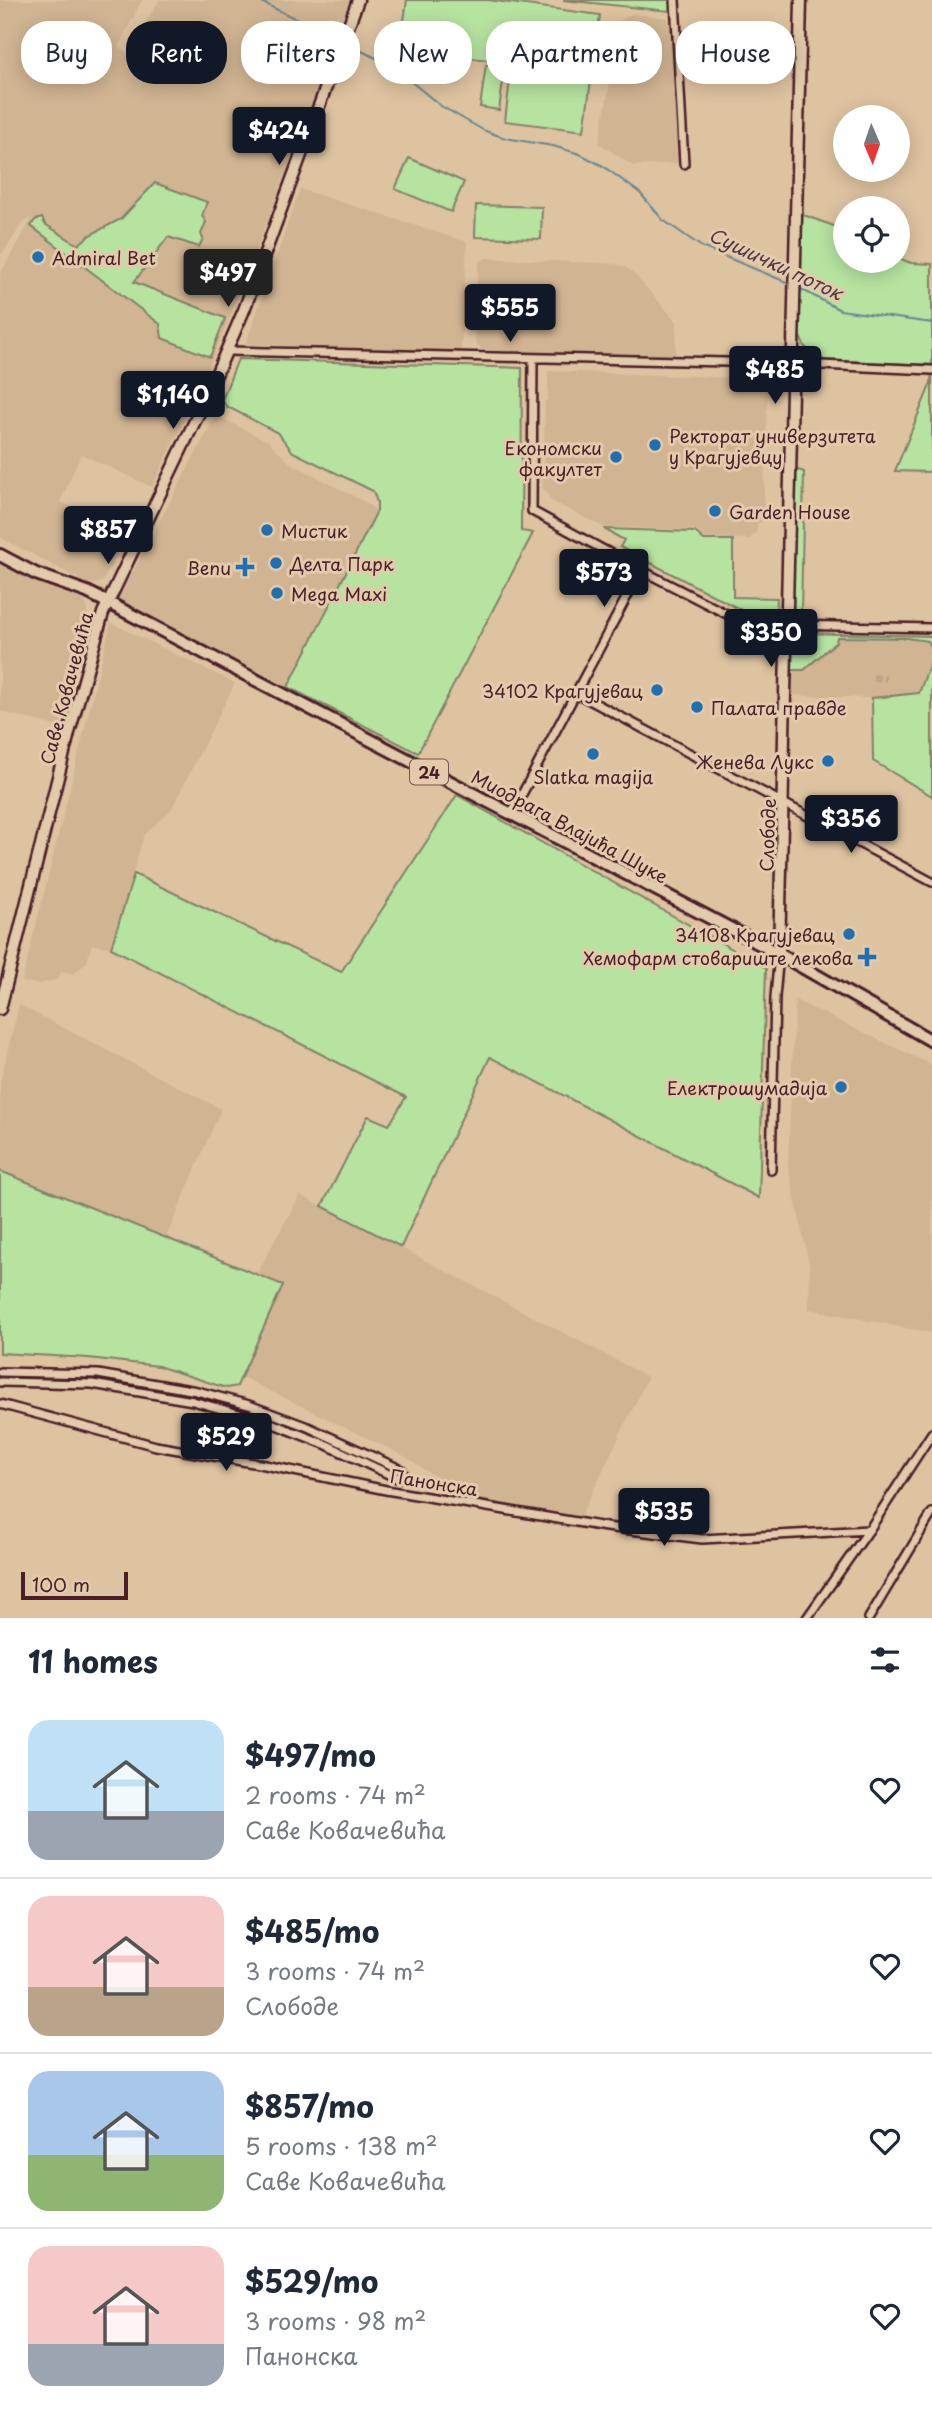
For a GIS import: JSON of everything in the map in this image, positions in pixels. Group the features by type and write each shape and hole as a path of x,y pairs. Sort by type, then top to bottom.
{"main road":[{"name":"Миодрага Влајића Шуке","path":"0,555 36,574 107,601 779,954 932,1041"}],"street":[{"name":"Саве Ковачевића","path":"0,1009 69,733 107,601 145,527 257,277 358,0"},
{"path":"675,0 684,164"},
{"name":"Слободе","path":"771,1170 775,997 784,803 793,263 801,0"},
{"path":"226,351 792,363 932,370"},
{"path":"533,358 532,511 742,623 932,628"},
{"path":"512,815 641,570"},
{"path":"576,693 932,882"},
{"path":"0,1373 98,1374 197,1391 249,1405 308,1427 402,1470 404,1478 397,1478 327,1445 271,1423 193,1401 92,1384 0,1382"},
{"name":"Панонска","path":"0,1404 156,1446 386,1490 606,1527 702,1539 869,1530"},
{"path":"807,1618 869,1530 932,1433"},
{"path":"869,1618 932,1514"}],"shaded area":[{"path":"0,0 142,0 131,21 126,21 126,31 118,47 126,52 126,84 227,84 227,21 147,21 159,0 352,0 344,21 241,21 241,84 320,84 235,305 196,396 152,487 81,454 60,502 83,513 79,522 122,544 103,581 96,584 86,583 0,537 0,274 32,218 23,222 0,255"},
{"path":"632,14 668,18 671,23 677,163 633,166 599,143 610,84 662,84 662,21 621,20"},
{"path":"300,189 467,242 461,352 246,344"},
{"path":"486,258 616,264 624,267 631,271 677,322 675,357 554,355 481,349 475,342 478,267"},
{"name":"Ректорат универзитета у Крагујевцу","path":"548,371 768,379 763,522 758,522 756,533 749,539 705,538 697,530 603,527 550,500 546,490 543,490"},
{"name":"Делта Парк","path":"216,415 269,442 290,463 377,511 288,687 118,600"},
{"path":"0,556 80,596 87,606 59,727 0,711"},
{"path":"111,623 235,683 171,810 144,835 111,948 92,944 87,962 73,974 62,971 56,980 38,984 22,982"},
{"path":"836,637 928,641 932,648 932,658 919,693 872,698 789,695 790,670"},
{"name":"Електрошумадија","path":"795,1000 932,1065 932,1333 809,1309 810,1268 788,1166"},
{"path":"19,1005 221,1109 166,1238 0,1171 0,1082"},
{"path":"300,1195 648,1377 580,1517 467,1499 408,1458 242,1377 283,1285 257,1273"}],"green space":[{"path":"407,0 488,0 600,15 599,21 486,21 486,60 472,58 472,21 404,21"},
{"path":"563,0 669,0 669,11"},
{"path":"486,65 486,84 503,84 499,110 480,107"},
{"path":"509,84 590,84 584,131 505,121"},
{"path":"409,158 464,182 451,212 395,189"},
{"path":"155,183 207,202 202,216 206,222 201,234 203,239 199,247 168,237 134,282 225,318 210,357 162,338 160,324 31,226 35,220 42,218 45,224 78,245 90,235 121,219"},
{"path":"476,205 542,207 541,239 475,237"},
{"path":"795,212 833,226 833,273 910,273 910,263 932,264 932,365 824,360 805,347 797,331"},
{"path":"238,359 522,368 521,531 533,533 418,753 288,687 377,511 377,502 373,491 293,452 278,433 226,406 222,400"},
{"path":"932,370 932,472 895,471 931,383"},
{"path":"795,469 804,472 801,613 787,614"},
{"path":"604,529 695,532 704,540 733,540 733,597 777,598 776,613 747,613 620,547 624,540"},
{"path":"796,633 932,636 932,648 928,641 906,638 837,637 836,642 804,670 790,670 790,638"},
{"path":"932,658 932,796 873,761 872,698 919,693"},
{"path":"457,795 766,968 759,1198 490,1057 401,1247 322,1206 368,1116 389,1125 406,1097 111,948 134,874 341,972"},
{"path":"0,1171 283,1285 237,1386 226,1388 158,1366 89,1358 0,1353"}],"waterway":[{"name":"Сушички поток","path":"257,0 301,21"},
{"name":"Сушички поток","path":"360,50 380,60 441,106 483,130 505,138 553,146 580,154 603,166 640,193 663,220 702,247 791,284"},
{"name":"Сушички поток","path":"799,288 840,310 932,323"}],"tunnel":[{"path":"873,678 886,678"}],"place":[{"name":"Admiral Bet","path":"38,257"},
{"name":"Ректорат универзитета у Крагујевцу","path":"655,445"},
{"name":"Економски факултет","path":"616,457"},
{"name":"Garden House","path":"715,511"},
{"name":"Мистик","path":"267,530"},
{"name":"Делта Парк","path":"276,563"},
{"name":"Benu","path":"245,567"},
{"name":"Mega Maxi","path":"277,593"},
{"name":"34102 Крагујевац","path":"657,690"},
{"name":"Палата правде","path":"697,707"},
{"name":"Slatka magija","path":"593,754"},
{"name":"Женева Лукс","path":"828,761"},
{"name":"34108 Крагујевац","path":"849,934"},
{"name":"Хемофарм стовариште лекова","path":"867,957"},
{"name":"Електрошумадија","path":"841,1087"}]}
